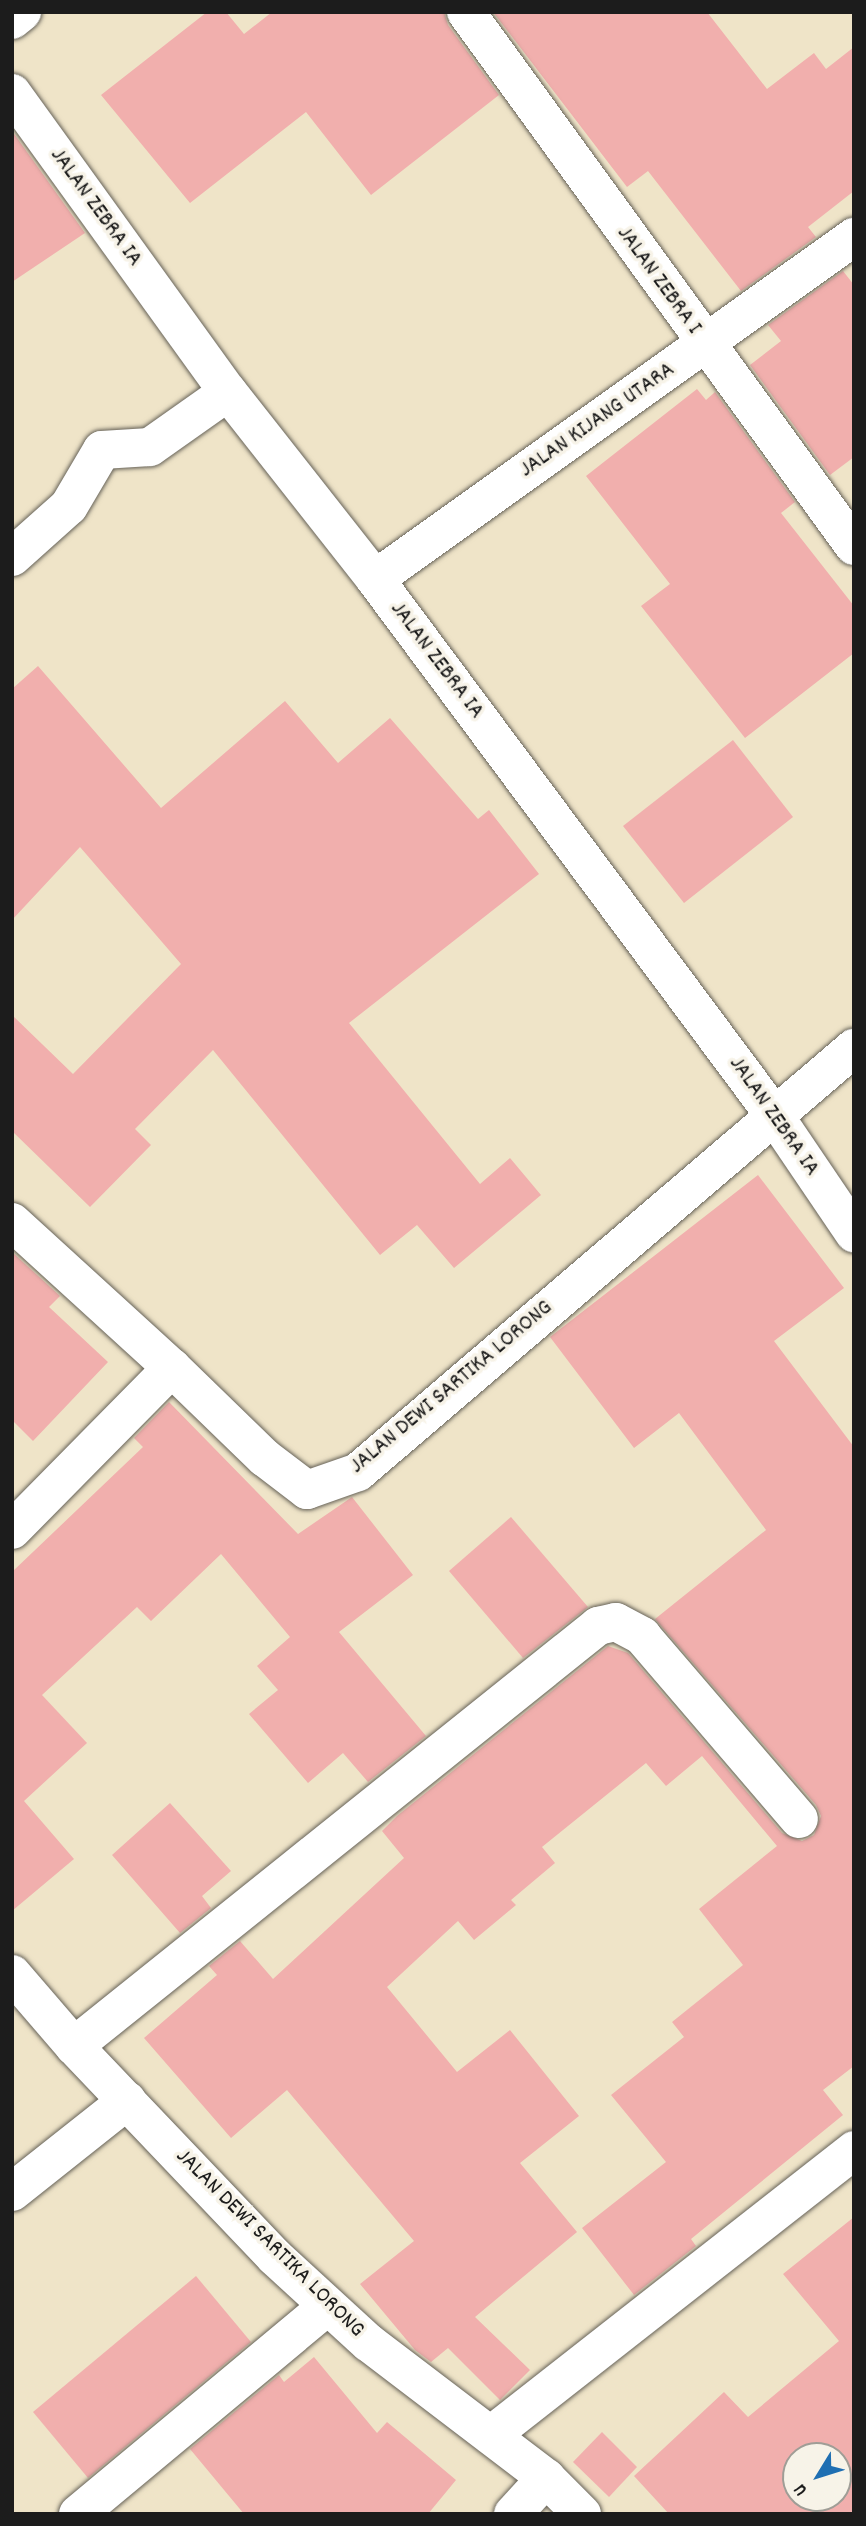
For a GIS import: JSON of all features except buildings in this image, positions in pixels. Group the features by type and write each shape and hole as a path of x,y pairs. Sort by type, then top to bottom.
{"street":[{"path":"12,20 22,12"},
{"name":"JALAN ZEBRA I","path":"466,12 704,346 854,546"},
{"name":"JALAN ZEBRA IA","path":"12,93 228,392 375,579 774,1115 854,1233"},
{"name":"JALAN KIJANG UTARA","path":"375,579 854,237"},
{"path":"12,557 69,506 102,450 150,447 228,392"},
{"path":"774,1115 854,1048"},
{"name":"JALAN DEWI SARTIKA LORONG","path":"172,1368 265,1458 307,1490 358,1472 774,1115"},
{"path":"12,1222 172,1368 12,1530"},
{"path":"74,2046 598,1626 616,1622 642,1636 799,1819"},
{"name":"JALAN DEWI SARTIKA LORONG","path":"12,1974 74,2046 275,2257 369,2343 545,2478 582,2514"},
{"path":"12,2192 127,2101"},
{"path":"491,2435 854,2150"},
{"path":"78,2514 328,2306"},
{"path":"513,2514 545,2478"}]}
